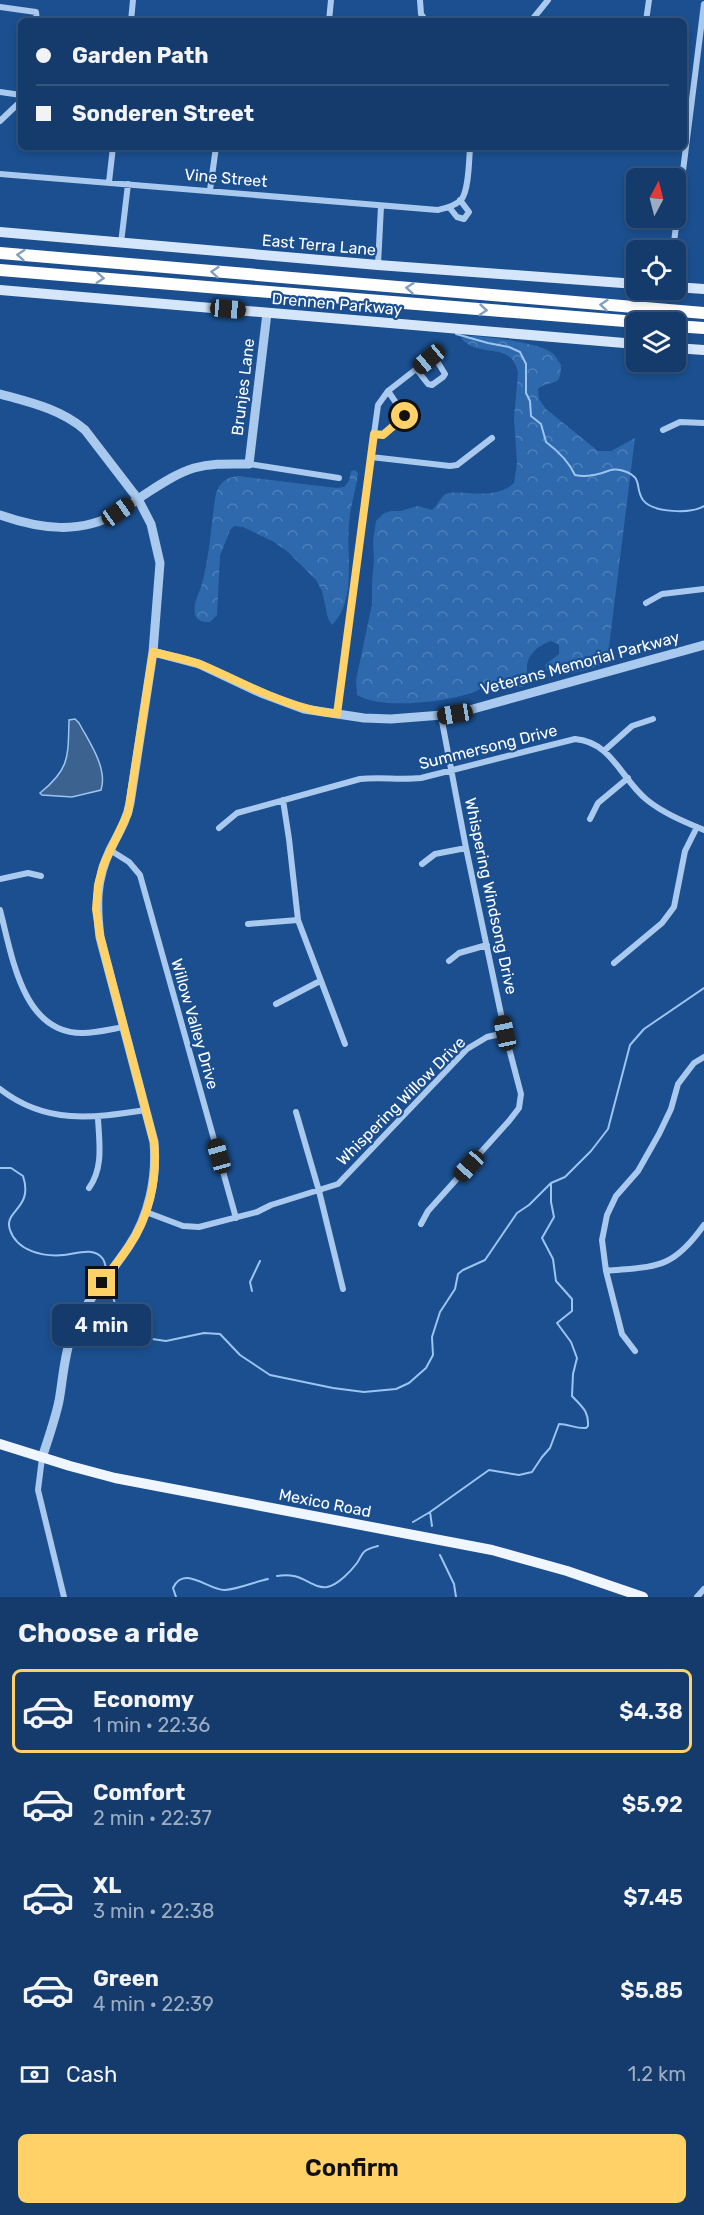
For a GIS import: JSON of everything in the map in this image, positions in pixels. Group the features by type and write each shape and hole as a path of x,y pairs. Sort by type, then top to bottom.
{"highway":[{"path":"0,253 704,313"},
{"path":"0,270 626,321"},
{"path":"686,327 704,328"}],"main road":[{"name":"East Terra Lane","path":"0,232 378,266 626,283"},
{"path":"686,288 704,289"},
{"name":"Drennen Parkway","path":"0,290 626,343"},
{"path":"686,349 704,350"},
{"name":"Mexico Road","path":"0,1444 97,1474 148,1485 492,1550 567,1571 643,1597"}],"street":[{"path":"131,18 133,0"},
{"path":"328,18 331,0"},
{"path":"420,0 420,14 423,18"},
{"path":"533,18 548,0"},
{"path":"646,18 649,0"},
{"path":"687,139 704,4"},
{"path":"0,7 36,12 37,18"},
{"path":"0,92 18,95"},
{"path":"0,121 18,104"},
{"path":"109,182 113,150"},
{"path":"210,190 216,150"},
{"name":"Vine Street","path":"0,174 438,210 449,207 460,200 466,186 471,150"},
{"path":"674,240 686,150"},
{"path":"120,244 128,184"},
{"name":"Vine Street","path":"449,207 457,217 466,218 468,209 460,200"},
{"path":"378,266 381,206"},
{"name":"Brunjes Lane","path":"249,464 267,313"},
{"path":"337,714 378,405 388,391 429,359 437,361 445,374 432,385 428,384 417,370"},
{"path":"374,434 383,435 405,416 388,391"},
{"path":"0,394 58,412 85,430 138,498 151,524 158,546 160,563 153,652 128,813 103,866 98,885 96,909 100,936 146,1110 155,1153 153,1188 146,1212 132,1242 85,1307 68,1348 58,1403 42,1458 38,1490 64,1597"},
{"path":"663,430 680,422 704,423"},
{"path":"371,457 457,465 492,438"},
{"path":"0,515 44,527 77,527 118,512 172,477 194,468 214,464 249,464 339,478"},
{"path":"646,603 662,594 704,589"},
{"name":"Veterans Memorial Parkway","path":"153,652 199,664 292,705 337,714 391,719 441,716 704,645"},
{"name":"Whispering Windsong Drive","path":"421,1224 428,1211 519,1108 521,1094 505,1033 441,716"},
{"path":"605,750 632,726 653,719"},
{"name":"Summersong Drive","path":"219,828 237,813 360,779 421,778 453,772 575,739 590,742 605,750 645,798 655,806 701,829"},
{"path":"590,819 598,803 628,778"},
{"path":"283,800 298,920 345,1044"},
{"path":"614,963 662,923 674,907 685,850 701,829"},
{"path":"422,864 435,855 466,848"},
{"name":"Willow Valley Drive","path":"110,850 129,862 140,874 236,1218"},
{"path":"0,879 28,873 41,876"},
{"path":"0,910 18,980 27,999 37,1012 56,1026 72,1032 92,1033 124,1027"},
{"path":"248,924 298,920"},
{"path":"449,961 459,953 488,945"},
{"path":"276,1004 320,981"},
{"name":"Whispering Willow Drive","path":"146,1212 166,1221 199,1227 236,1218 338,1184 467,1049 487,1037 505,1033"},
{"path":"635,1351 622,1334 606,1271 602,1240 607,1215 616,1196 638,1171 659,1134 671,1109 678,1084 694,1063 704,1057"},
{"path":"0,1089 25,1104 46,1112 70,1117 98,1118 146,1110"},
{"path":"296,1112 344,1289"},
{"path":"89,1188 97,1178 100,1163 98,1118"},
{"path":"606,1271 660,1266 676,1257 691,1243 704,1225"},
{"path":"697,1597 704,1589"}],"green space":[{"path":"473,336 527,343 546,349 553,354 561,365 561,373 557,381 538,389 539,399 546,409 598,451 611,451 635,438 607,663 562,674 547,671 545,665 559,654 559,645 551,641 542,645 531,655 527,664 528,683 522,687 498,688 492,682 471,693 429,702 396,703 368,700 357,695 356,680 372,604 373,541 376,521 384,513 391,511 418,506 432,510 444,495 449,493 496,492 514,483 517,463 514,418 518,373 509,356 477,348 461,338"},
{"path":"355,470 358,473 349,524 348,590 340,615 332,625 328,618 322,591 316,580 288,552 274,542 243,527 234,526 230,530 220,556 217,615 210,622 197,619 195,604 206,564 216,493 222,483 238,476 337,488 344,487 349,481 351,471"}],"shaded area":[{"path":"75,719 88,738 100,764 101,790 72,797 42,795 40,793 62,769 67,753 69,720"}],"waterway":[{"path":"456,334 509,347 520,352 526,364 526,393 530,401 531,416 541,424 546,442 563,457 575,475 620,470 634,477 643,500 655,508 682,511 704,506"},
{"path":"109,1281 116,1308 125,1327 145,1338 166,1341 204,1333 220,1334 240,1355 270,1375 333,1388 364,1392 396,1389 409,1383 426,1368 433,1355 432,1337 440,1312 455,1289 458,1274 485,1260 517,1213 529,1205 551,1183 565,1177 591,1151 608,1129 630,1045 644,1029 704,988"},
{"path":"0,1168 11,1168 23,1176 25,1196 9,1223 13,1237 18,1243 40,1254 95,1253 103,1259 107,1272"},
{"path":"413,1522 489,1470 519,1475 532,1472 550,1448 559,1424 582,1428 588,1426 586,1413 572,1396 573,1374 577,1358 571,1342 557,1323 572,1311 572,1299 556,1281 553,1259 542,1238 554,1217 551,1183"},
{"path":"252,1291 250,1282 260,1261"},
{"path":"430,1512 432,1526"},
{"path":"277,1576 293,1576 321,1587 327,1587 348,1574 365,1551 378,1546"},
{"path":"440,1555 454,1584 456,1597"},
{"path":"176,1597 173,1588 178,1581 184,1578 225,1590 268,1579"}],"route":[{"path":"102,1283 136,1233 146,1212 154,1177 154,1142 100,936 96,909 98,885 103,866 128,813 153,652 199,664 292,705 337,714 374,434 383,435 405,416"}]}
